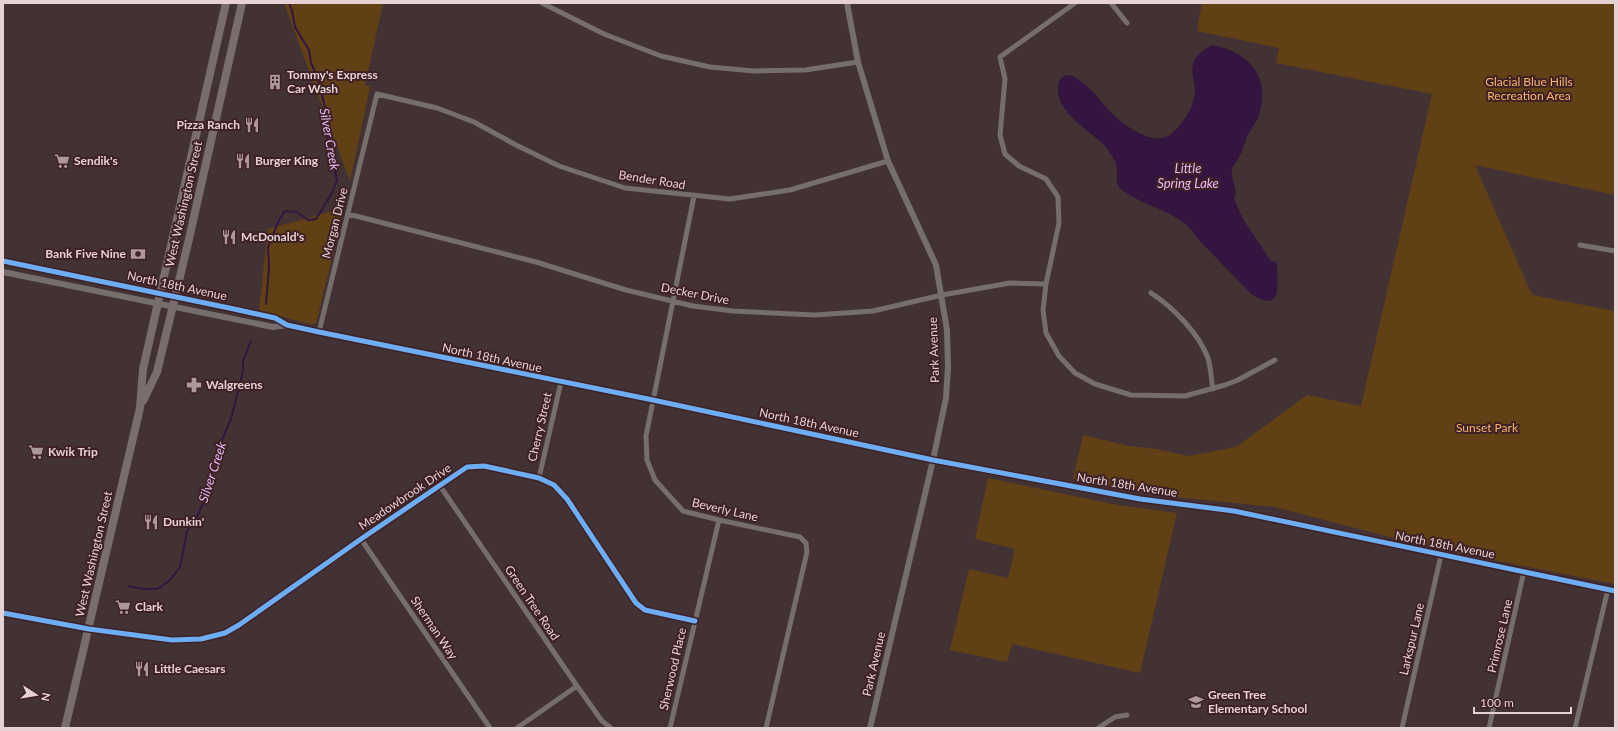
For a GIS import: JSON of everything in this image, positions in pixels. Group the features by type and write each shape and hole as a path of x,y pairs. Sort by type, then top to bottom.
{"main road":[{"name":"West Washington Street","path":"65,728 140,408 144,369 226,3"},
{"name":"West Washington Street","path":"140,408 157,372 242,3"}],"street":[{"path":"542,3 604,34 661,56 710,67 754,70 805,70 858,62"},
{"name":"Park Avenue","path":"848,3 858,62 888,162 936,264 947,330 948,367 946,398 933,460 870,728"},
{"path":"1075,3 1000,57 1005,79 1000,135 1005,154 1019,166 1046,179 1058,197 1059,223 1046,284 1043,310 1046,333 1059,356 1075,373 1095,384 1131,395 1185,396 1213,389 1238,380 1275,360"},
{"path":"1111,3 1127,23"},
{"name":"Bender Road","path":"377,94 437,108 474,122 559,166 625,188 730,199 790,190 888,162"},
{"name":"Morgan Drive","path":"319,332 377,94"},
{"name":"Beverly Lane","path":"694,196 646,436 646,460 655,480 683,511 800,537 806,543 807,552 766,728"},
{"name":"Decker Drive","path":"348,214 536,262 626,290 693,306 733,311 814,314 873,311 942,295 1010,283 1046,284"},
{"path":"1580,245 1615,251"},
{"name":"North 18th Avenue","path":"3,261 275,318 287,325 319,332 653,400 933,460 1140,499 1234,511 1615,591"},
{"name":"North 18th Avenue","path":"3,272 273,327 287,325"},
{"path":"1151,293 1163,300 1195,335 1208,358 1213,389"},
{"name":"Cherry Street","path":"539,478 561,382"},
{"name":"Meadowbrook Drive","path":"3,613 89,629 172,640 201,639 225,633 244,622 361,539 467,467 484,466 539,478 554,485 567,499 636,603 645,610 695,621"},
{"name":"Green Tree Road","path":"440,486 577,686 602,721 611,728"},
{"name":"Sherwood Place","path":"670,728 719,520"},
{"name":"Sherman Way","path":"361,539 490,728"},
{"name":"Larkspur Lane","path":"1402,728 1441,555"},
{"name":"Primrose Lane","path":"1489,728 1524,571"},
{"path":"1575,728 1608,589"},
{"path":"517,728 577,686"},
{"path":"1098,728 1115,717 1127,716"}],"green space":[{"path":"284,3 383,3 365,85 370,87 350,181"},
{"name":"Sunset Park","path":"1202,3 1615,3 1615,195 1475,165 1532,295 1615,311 1615,584 1432,548 1275,507 1165,496 1073,479 1083,435 1129,446 1156,449 1189,456 1236,447 1307,395 1361,406 1432,94 1276,63 1279,48 1197,31"},
{"path":"344,208 316,324 309,324 259,310 268,229"},
{"path":"988,478 1117,505 1177,513 1140,673 1012,644 1007,662 950,650 969,569 1008,578 1015,549 975,539"}],"water":[{"name":"Little Spring Lake","path":"1212,45 1238,54 1256,70 1260,81 1262,93 1261,106 1257,120 1248,135 1241,154 1232,168 1232,177 1236,192 1234,199 1243,219 1271,261 1275,261 1277,264 1276,294 1274,299 1269,301 1251,294 1182,222 1122,190 1117,181 1116,164 1110,152 1068,113 1062,105 1059,96 1059,80 1068,75 1075,77 1090,89 1110,112 1133,130 1148,137 1162,138 1168,136 1183,122 1193,103 1195,87 1192,72 1194,62 1202,51"}],"waterway":[{"name":"Silver Creek","path":"266,304 269,267 268,247 279,220 285,211 297,212 308,220 316,219 332,193 337,180 327,135 328,119 317,76 311,63 309,50 295,27 289,3"},
{"name":"Silver Creek","path":"128,586 143,589 156,589 170,580 180,567 187,531 195,521 204,501 215,456 231,419 243,371 243,361 251,341"}],"cycle path":[{"path":"3,261 275,318 287,325 319,332 653,400 933,460 1140,499 1234,511 1615,591"},
{"path":"3,613 89,629 172,640 201,639 225,633 239,625 467,467 484,466 539,478 554,485 567,499 636,603 645,610 695,621"}],"place":[{"name":"Tommy's Express Car Wash","path":"275,82"},
{"name":"Pizza Ranch","path":"252,125"},
{"name":"Sendik's","path":"62,161"},
{"name":"Burger King","path":"243,161"},
{"name":"McDonald's","path":"229,237"},
{"name":"Bank Five Nine","path":"138,254"},
{"name":"Walgreens","path":"194,385"},
{"name":"Kwik Trip","path":"36,452"},
{"name":"Dunkin'","path":"151,522"},
{"name":"Clark","path":"123,607"},
{"name":"Little Caesars","path":"142,669"},
{"name":"Green Tree Elementary School","path":"1196,702"}],"park label":[{"name":"Glacial Blue Hills Recreation Area","path":"1529,89"}]}
